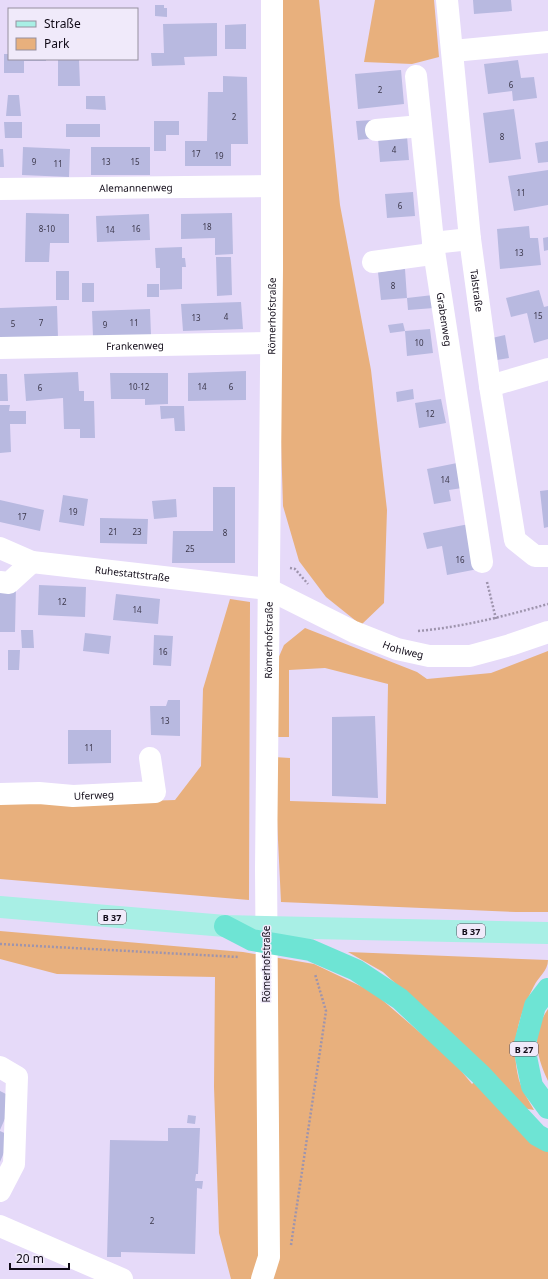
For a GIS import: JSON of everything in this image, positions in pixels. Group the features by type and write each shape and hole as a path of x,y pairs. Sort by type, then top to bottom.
{"highway":[{"path":"225,926 252,940 310,950 356,970 400,999 481,1075 537,1135 548,1141"},
{"name":"B 27","path":"548,989 535,1006 524,1047 532,1086 548,1108"}],"main road":[{"name":"B 37","path":"0,907 225,926 548,933"}],"street":[{"name":"Römerhofstraße","path":"262,1279 269,1257 266,1036 266,869 272,186 272,0"},
{"name":"Talstraße","path":"447,0 470,239 490,386 515,540 535,556 548,556"},
{"path":"453,51 548,42"},
{"name":"Grabenweg","path":"416,76 434,247 482,562"},
{"path":"376,130 421,126"},
{"name":"Alemannenweg","path":"0,189 272,186"},
{"path":"373,262 424,255 434,247 470,239"},
{"name":"Frankenweg","path":"0,348 270,343"},
{"path":"490,386 548,369"},
{"name":"Ruhestattstraße","path":"0,548 32,562 268,589"},
{"path":"0,582 9,583 32,562"},
{"name":"Hohlweg","path":"268,589 354,632 397,649 429,656 470,656 510,645 548,632"},
{"name":"Uferweg","path":"0,794 39,793 73,796 155,792 150,758"},
{"path":"0,1067 17,1077 14,1164 0,1191"},
{"path":"0,1226 122,1279"}],"path":[{"path":"268,562 295,569 309,586"},
{"path":"482,562 496,619"},
{"path":"413,632 449,628 496,619 548,604"},
{"path":"0,944 241,957"},
{"path":"291,1247 326,1011 314,971"}],"green space":[{"path":"278,0 319,0 340,205 371,370 387,510 384,603 361,625 326,597 299,561 283,506 278,344"},
{"path":"375,0 434,0 439,57 412,64 364,62"},
{"path":"230,599 250,602 249,900 0,879 0,800 87,803 175,800 201,766 203,689"},
{"path":"305,628 417,672 427,679 491,673 548,651 548,912 281,902 274,757 290,758 290,801 386,804 388,684 325,668 289,670 289,737 276,737 274,668 284,645"},
{"path":"0,931 243,952 314,964 373,992 453,1061 472,1084 481,1075 548,1141 548,1279 231,1279 219,1233 214,1087 215,977 57,974 0,959"},
{"path":"348,952 548,960 548,964 528,997 517,1032 515,1055 516,1067 524,1092 534,1110 523,1108 437,1021 383,972"},
{"path":"548,1009 548,1081 538,1053 537,1036 539,1027"}],"building":[{"path":"473,0 511,0 512,11 474,14"},
{"path":"155,5 164,5 164,8 167,8 167,17 155,16"},
{"path":"217,23 217,56 184,57 185,65 152,66 151,53 164,53 163,24"},
{"path":"246,24 246,49 225,49 225,25"},
{"path":"4,54 8,54 8,60 46,60 24,61 24,73 4,73"},
{"path":"58,60 79,60 80,86 58,86"},
{"path":"518,60 521,78 534,77 537,98 513,101 512,91 488,94 484,64"},
{"path":"401,70 404,104 358,109 355,74"},
{"path":"223,76 247,77 248,144 231,144 231,166 185,166 185,141 207,141 208,92 223,92"},
{"path":"8,95 19,95 21,116 6,116"},
{"path":"86,96 105,96 106,110 86,109"},
{"path":"514,109 521,159 489,163 483,113"},
{"path":"373,120 375,138 358,140 356,121"},
{"path":"154,121 179,121 179,135 166,135 166,151 154,151"},
{"path":"4,122 22,122 22,138 5,138"},
{"path":"66,124 100,124 100,137 66,137"},
{"path":"407,136 409,160 380,162 378,138"},
{"path":"548,141 548,162 538,163 535,143"},
{"path":"23,147 70,149 69,177 22,175"},
{"path":"91,147 150,147 150,175 91,175"},
{"path":"0,149 3,149 4,167 0,167"},
{"path":"548,170 548,205 514,211 508,176"},
{"path":"413,192 415,216 387,218 385,194"},
{"path":"26,213 69,214 69,243 50,243 49,262 25,262"},
{"path":"232,213 233,254 215,255 215,238 181,239 181,214"},
{"path":"149,214 150,240 97,242 96,216"},
{"path":"529,226 530,238 538,238 541,265 500,269 497,229"},
{"path":"548,237 548,250 544,251 543,238"},
{"path":"182,247 182,258 185,258 186,267 182,267 182,289 160,290 160,268 156,268 155,248"},
{"path":"216,257 231,257 232,295 217,296"},
{"path":"405,269 407,298 381,300 378,272"},
{"path":"56,271 69,271 69,300 56,300"},
{"path":"82,283 94,283 94,302 82,302"},
{"path":"147,284 159,284 159,297 147,297"},
{"path":"539,290 544,307 548,306 548,339 534,343 527,313 511,317 506,298"},
{"path":"433,295 434,308 408,310 407,298"},
{"path":"241,302 243,329 183,331 181,304"},
{"path":"57,306 58,338 0,339 0,308"},
{"path":"150,309 151,335 93,337 92,311"},
{"path":"403,323 405,331 390,333 388,325"},
{"path":"430,329 433,353 407,356 405,331"},
{"path":"505,335 509,358 497,360 492,338"},
{"path":"246,371 246,400 188,401 188,373"},
{"path":"78,372 79,391 84,391 84,401 94,401 95,438 80,438 80,429 64,429 63,398 26,401 24,374"},
{"path":"110,373 168,373 168,404 145,405 145,399 111,399"},
{"path":"0,374 7,374 8,401 0,401"},
{"path":"413,389 414,399 397,402 396,392"},
{"path":"441,399 446,423 419,428 415,403"},
{"path":"0,405 10,405 9,411 26,411 26,424 10,424 11,452 0,453"},
{"path":"160,406 184,406 185,431 175,431 174,418 161,419"},
{"path":"457,463 462,488 449,490 451,501 434,504 427,469"},
{"path":"213,487 235,487 235,563 172,563 173,531 213,531"},
{"path":"548,490 548,527 544,528 540,491"},
{"path":"63,495 88,499 84,526 59,522"},
{"path":"176,499 177,517 154,519 152,501"},
{"path":"0,500 44,510 40,531 0,522"},
{"path":"100,518 148,519 147,544 100,543"},
{"path":"469,524 478,569 447,575 442,546 427,549 423,533"},
{"path":"0,585 16,585 15,632 0,632"},
{"path":"39,585 86,587 85,617 38,615"},
{"path":"116,594 160,599 158,624 113,620"},
{"path":"21,630 33,630 34,648 22,648"},
{"path":"85,633 111,636 109,654 83,651"},
{"path":"154,635 173,636 171,666 153,665"},
{"path":"8,650 20,650 19,670 8,670"},
{"path":"168,700 180,700 180,736 151,735 150,706 166,706"},
{"path":"375,716 378,798 332,796 332,717"},
{"path":"68,730 111,730 111,763 68,764"},
{"path":"0,1091 10,1096 10,1107 0,1130"},
{"path":"188,1115 196,1116 195,1124 187,1123"},
{"path":"168,1128 200,1128 198,1174 196,1174 195,1181 203,1181 202,1189 197,1188 195,1254 121,1252 121,1257 107,1257 110,1140 168,1141"},
{"path":"0,1131 11,1136 0,1162"}]}
